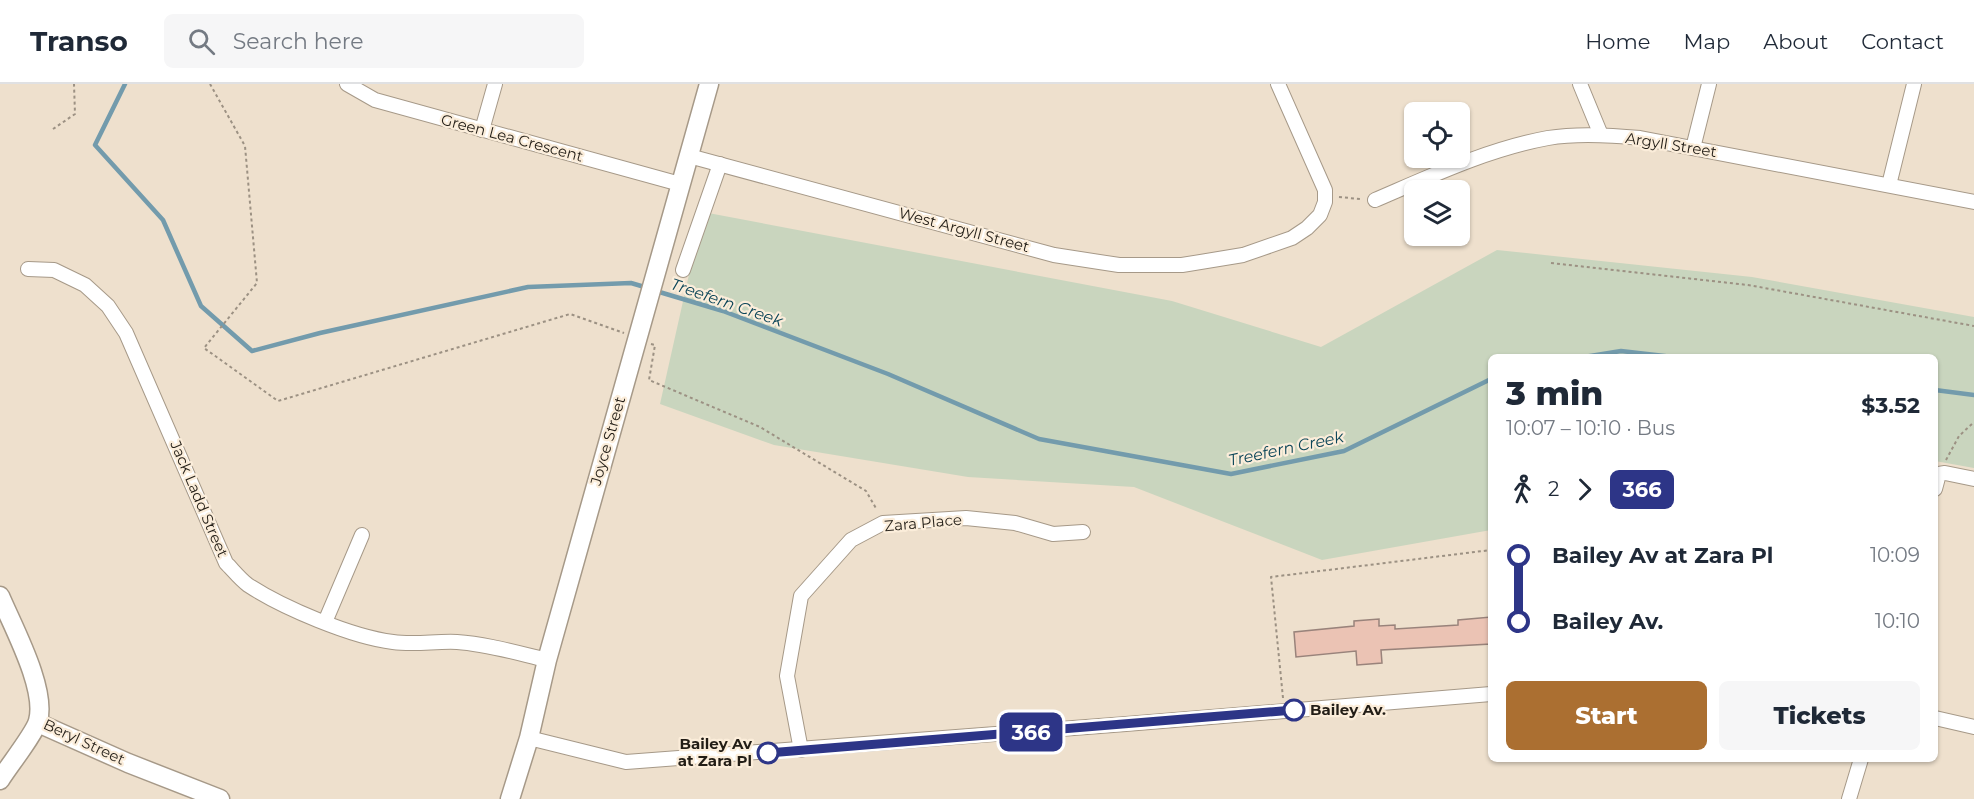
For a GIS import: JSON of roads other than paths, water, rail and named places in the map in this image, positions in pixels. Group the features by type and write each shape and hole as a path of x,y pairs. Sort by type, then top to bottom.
{"street":[{"name":"Green Lea Crescent","path":"347,84 375,100 680,184"},
{"path":"482,130 495,84"},
{"name":"Joyce Street","path":"510,799 529,738 547,660 648,296 710,84"},
{"name":"West Argyll Street","path":"689,156 1054,255 1119,265 1182,265 1243,255 1301,233 1320,215 1326,195 1278,84"},
{"path":"1580,84 1601,135"},
{"path":"1693,148 1709,84"},
{"path":"1889,185 1914,84"},
{"name":"Argyll Street","path":"1375,200 1489,154 1549,138 1601,135 1640,138 1974,202"},
{"path":"684,270 720,164"},
{"name":"Jack Ladd Street","path":"28,268 54,270 85,285 108,306 126,333 226,563 246,584 282,604 367,637 393,642 457,642 484,645 547,660"},
{"path":"1938,478 1939,474 1945,473 1974,479"},
{"name":"Zara Place","path":"801,750 787,676 801,596 851,540 883,524 966,518 1015,523 1053,534 1083,532"},
{"path":"326,622 362,534"},
{"name":"Beryl Street","path":"0,596 34,678 39,702 38,723 219,799"},
{"path":"529,738 626,762 1488,694"},
{"path":"1938,719 1974,727"},
{"path":"0,780 38,723"},
{"path":"1850,799 1860,762"}],"waterway":[{"name":"Treefern Creek","path":"125,84 95,145 163,220 201,306 252,351 320,333 528,287 631,283 648,288"},
{"name":"Treefern Creek","path":"656,291 723,311 888,374 1039,439 1231,474 1344,451 1488,380"},
{"name":"Treefern Creek","path":"1602,354 1621,351 1647,354"},
{"name":"Treefern Creek","path":"1938,390 1974,395"}],"place":[{"name":"Bailey Av.","path":"1294,710"},
{"name":"Bailey Av at Zara Pl","path":"768,753"}]}
